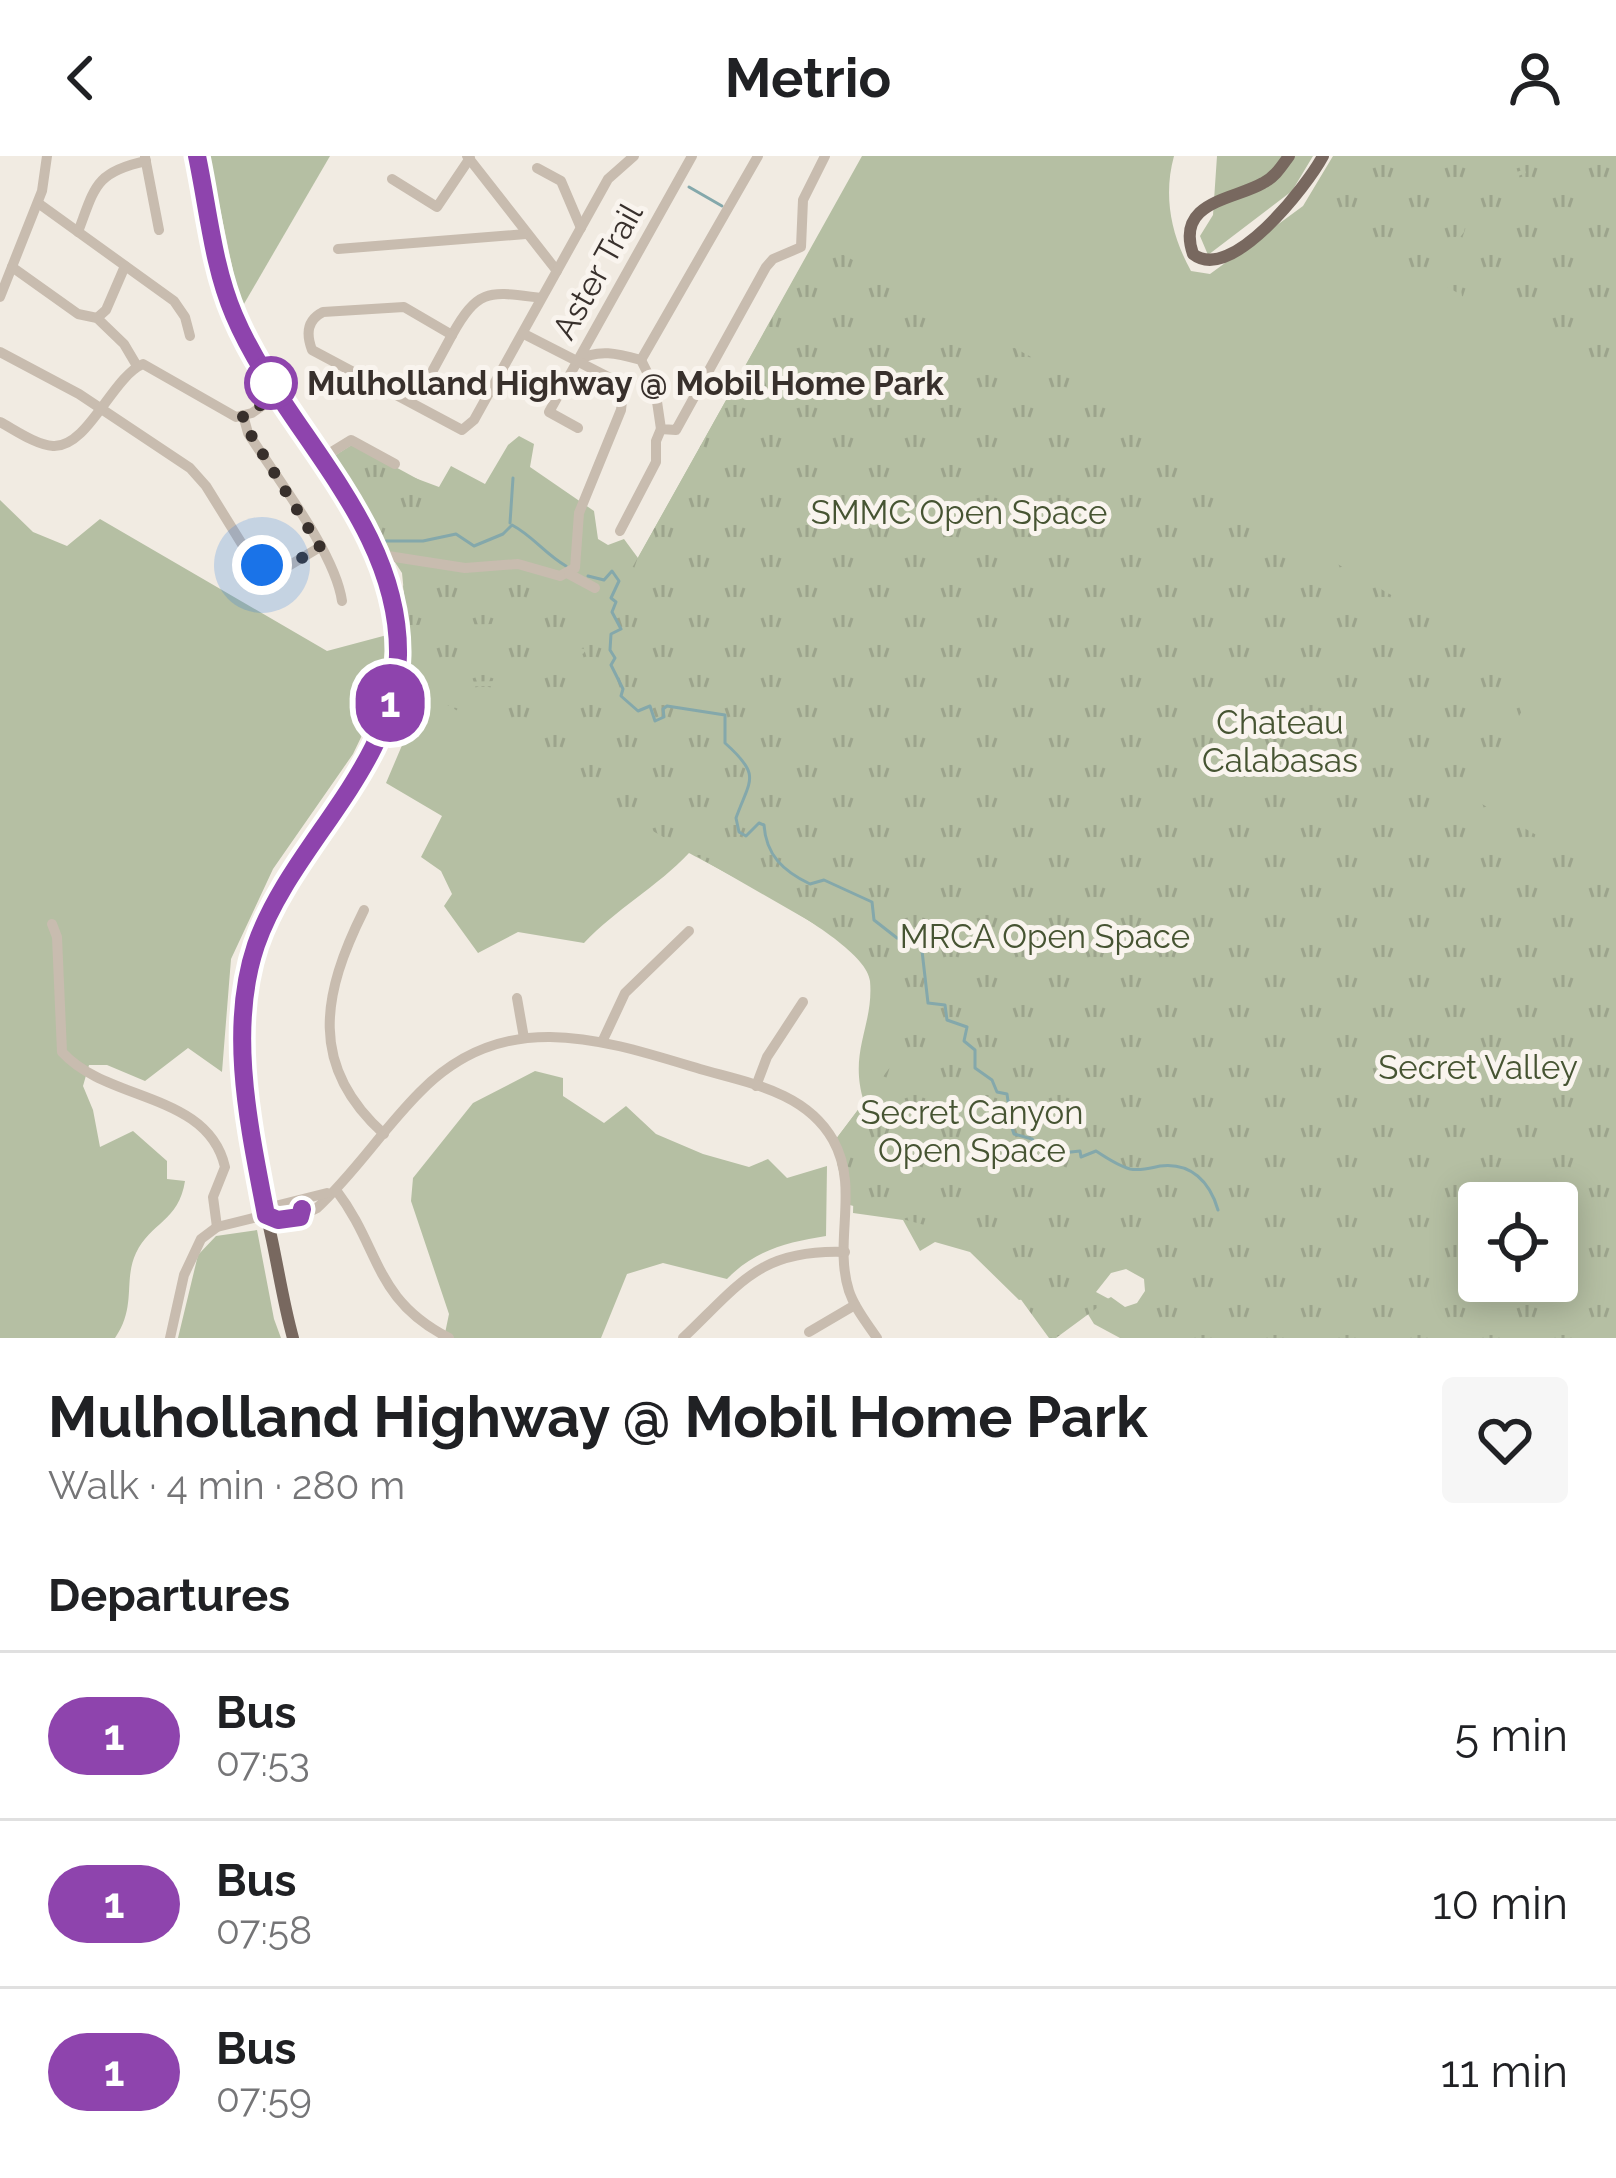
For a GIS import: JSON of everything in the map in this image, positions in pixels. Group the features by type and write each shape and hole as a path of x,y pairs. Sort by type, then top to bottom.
{"main road":[{"path":"197,156 227,298 278,395 380,558 398,650 387,714 366,760 278,898 248,978 245,1077 266,1215 293,1338"},
{"path":"1289,156 1264,183 1221,196 1201,212 1189,236 1193,254 1210,261 1223,258 1249,239 1294,202 1323,156"}],"street":[{"path":"0,297 38,203 47,156"},
{"path":"452,335 404,307 330,311 316,316 309,327 312,350 462,430 474,419 524,334 608,178 634,156"},
{"name":"Aster Trail","path":"578,428 549,412 692,156"},
{"path":"641,360 758,156"},
{"path":"662,429 676,429 766,267 801,247 803,200 825,156"},
{"path":"392,179 437,207 468,157 557,272"},
{"path":"78,232 103,176 145,159 159,230"},
{"path":"536,167 562,182 580,228"},
{"path":"38,203 174,301 190,336"},
{"path":"338,248 526,234"},
{"path":"98,318 125,266"},
{"path":"12,267 78,314 98,318 137,366"},
{"path":"433,370 468,306 479,298 494,293 542,298"},
{"path":"524,334 614,380 623,392 579,513 577,560 569,574"},
{"path":"0,352 101,409 190,468 245,549 262,565 285,568 320,547"},
{"path":"578,361 592,353 641,360 656,388 662,429 656,441 656,462 620,531"},
{"path":"0,422 56,446 68,441 101,409 137,366 151,365 228,414 243,415 278,395"},
{"path":"243,415 248,433 340,584 342,601"},
{"path":"320,459 351,440 395,464"},
{"path":"380,558 465,568 518,564 552,575 569,574 595,588"},
{"path":"364,910 334,988 331,1043 344,1090 384,1134"},
{"path":"52,923 57,937 62,1052 116,1087 185,1114 208,1130 225,1167 213,1197 217,1227"},
{"path":"603,1040 625,993 689,931"},
{"path":"518,998 524,1038"},
{"path":"756,1086 767,1057 803,1002"},
{"path":"266,1215 278,1220 302,1216 336,1190 417,1094 454,1064 524,1038 572,1035 603,1040 756,1086 808,1109 832,1140 847,1179 845,1270 854,1305 877,1338"},
{"path":"170,1338 193,1250 217,1227 336,1190"},
{"path":"336,1190 354,1214 369,1256 399,1302 449,1338"},
{"path":"300,1201 302,1216"},
{"path":"683,1338 746,1277 769,1263 796,1253 845,1252"},
{"path":"809,1332 854,1305"}],"green space":[{"path":"209,156 330,156 241,309"},
{"path":"862,156 1174,156 1169,200 1178,243 1191,271 1210,274 1303,206 1333,156 1616,156 1616,1338 1120,1338 1094,1324 1086,1311 1111,1297 1125,1307 1137,1303 1145,1291 1144,1279 1126,1269 1121,1259 1072,1291 1019,1300 970,1252 935,1242 920,1251 903,1220 853,1213 854,1174 836,1139 864,1102 859,1068 870,981 863,965 846,947 792,910 689,853 584,943 518,932 478,953 444,906 452,894 441,871 421,857 442,816 386,783 403,743 401,690 410,653 402,573 328,460 353,444 439,487 451,466 485,484 508,445 519,436 534,444 530,467 594,511 598,539 608,545 624,539 638,558"},
{"path":"1217,156 1313,156 1292,191 1208,255 1200,236 1213,215"},
{"path":"1354,156 1517,156 1522,170 1477,188 1464,211 1461,230 1431,272 1457,285 1458,293 1321,218"},
{"path":"1520,156 1616,156 1616,380 1462,296 1460,282 1435,272 1464,232 1480,191 1526,173"},
{"path":"816,240 1193,445 1179,473 1539,680 1473,799 1616,880 1616,1338 1180,1338 1137,1314 1161,1270 1149,1263 1111,1273 1096,1292 1109,1299 1056,1338 1049,1338 977,1239 846,1204 833,1143 900,1054 898,972 526,758 529,752 416,687 502,686 555,706 556,702 504,681 503,628 518,628 583,654 586,650 519,623 503,624 503,567 518,566 557,580 547,606 600,626 616,596 596,584 606,566 627,577"},
{"path":"357,446 434,488 404,540 381,535 362,505"},
{"path":"0,500 33,532 67,546 100,519 327,651 387,635 378,702 353,754 273,869 231,959 222,1072 188,1048 145,1081 107,1065 89,1065 83,1086 100,1147 133,1131 167,1161 167,1179 185,1181 177,1205 136,1253 126,1315 115,1338 0,1338"},
{"path":"497,569 498,624 410,625 403,586 413,578"},
{"path":"498,629 499,681 408,683 410,631"},
{"path":"535,1071 563,1078 563,1096 604,1123 626,1106 656,1134 703,1154 749,1167 768,1159 787,1178 827,1166 826,1236 773,1249 727,1279 663,1263 627,1274 601,1338 444,1338 449,1314 411,1201 413,1178 473,1103"},
{"path":"257,1230 281,1338 178,1338 198,1255 216,1236"}],"waterway":[{"path":"689,187 722,206"},
{"path":"510,523 513,478"},
{"path":"386,541 423,541 456,534 474,546 512,525 566,566"},
{"path":"588,576 604,580 612,571 619,581 611,598 621,629 611,634 610,650 621,696 638,711 650,706 655,721 664,717 667,706 725,715 725,743 744,763 750,778 736,818 739,832 746,836 759,823 764,825 772,853 792,874 810,884 824,880 872,902 874,920 897,938 921,942 928,1003 945,1005 947,1020 967,1027 964,1041 975,1050 975,1068 1015,1106 1010,1122 1014,1134 1032,1139 1052,1155 1080,1151 1081,1157 1096,1151 1130,1169 1181,1167 1198,1176 1218,1210"}],"bus line":[{"name":"1","path":"197,156 234,315 380,558 397,626 397,677 381,731 278,898 248,978 245,1077 266,1215 278,1220 300,1217 302,1209"}],"place":[{"name":"Mulholland Highway @ Mobil Home Park","path":"271,383"}],"route":[{"path":"262,565 285,568 320,547 243,422 243,415 278,395 266,374 271,383"}],"park label":[{"name":"SMMC Open Space","path":"959,512"},
{"name":"Chateau Calabasas","path":"1280,741"},
{"name":"MRCA Open Space","path":"1045,936"},
{"name":"Secret Valley","path":"1478,1067"},
{"name":"Secret Canyon Open Space","path":"972,1131"}]}
